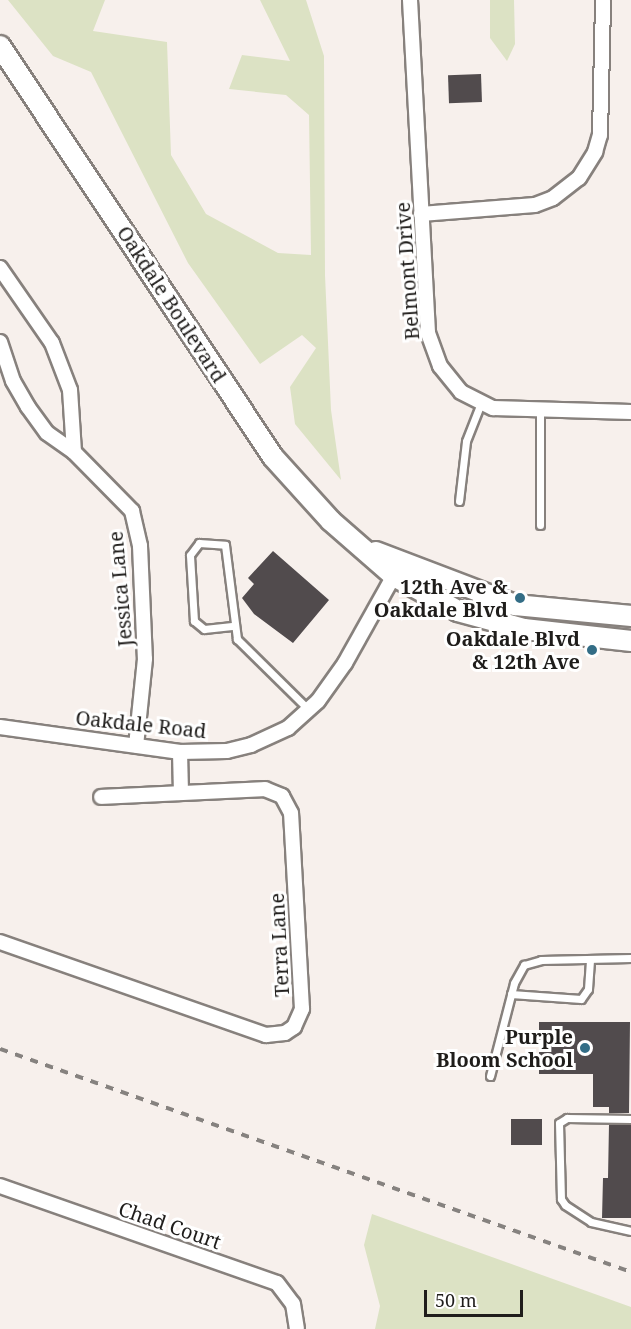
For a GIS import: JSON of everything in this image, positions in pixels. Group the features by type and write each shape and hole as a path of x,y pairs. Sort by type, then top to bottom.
{"main road":[{"name":"Oakdale Boulevard","path":"0,46 273,457 313,504 362,546 397,569 425,596 487,621 568,636 631,641"},
{"name":"Oakdale Boulevard","path":"397,569 515,605 631,616"}],"street":[{"name":"Belmont Drive","path":"410,0 421,214 432,350 449,379 481,403 509,411 631,412"},
{"path":"421,214 535,206 553,198 579,178 596,152 600,135 603,0"},
{"path":"0,268 52,343 70,390 74,452"},
{"name":"Jessica Lane","path":"0,342 13,381 47,433 74,452 132,511 140,546 145,659 136,746"},
{"name":"Oakdale Road","path":"0,727 180,752 227,751 251,745 288,728 309,710 345,663 397,569"},
{"path":"180,752 181,793"},
{"name":"Terra Lane","path":"0,942 266,1035 285,1033 294,1027 302,1009 288,804 266,789 101,797"},
{"name":"Chad Court","path":"0,1186 277,1282 293,1304 297,1329"}],"lane":[{"path":"459,501 466,441 481,403"},
{"path":"540,411 540,525"},
{"path":"232,626 204,629 194,621 190,555 199,543 225,545 232,626 237,639 309,710"},
{"path":"490,1076 518,973 531,961 631,958"},
{"path":"511,994 563,999 585,996 590,960"},
{"path":"631,1119 567,1118 559,1124 561,1199 565,1205 591,1222 631,1231"}],"green space":[{"path":"8,0 105,0 93,31 167,42 171,155 206,214 278,253 311,255 309,115 286,95 229,89 242,55 290,61 260,0 306,0 324,56 325,275 331,410 341,480 295,424 290,387 316,348 302,335 260,364 188,263 91,72 53,56"},
{"path":"490,0 514,0 515,44 507,61 490,38"},
{"path":"372,1214 631,1307 631,1329 375,1329 380,1306 364,1245"}],"building":[{"path":"481,74 482,102 449,103 448,75"},
{"path":"273,551 329,600 293,643 254,614 242,598 254,584 248,578"},
{"name":"Purple Bloom School","path":"539,1022 630,1022 629,1113 609,1113 609,1107 593,1107 593,1074 539,1074"},
{"path":"511,1119 542,1119 542,1145 511,1145"},
{"path":"609,1124 631,1125 631,1218 602,1218 603,1178 608,1178"}],"railway":[{"path":"0,1049 631,1272"}],"place":[{"name":"12th Ave & Oakdale Blvd","path":"520,598"},
{"name":"Oakdale Blvd & 12th Ave","path":"592,650"},
{"name":"Purple Bloom School","path":"585,1048"}]}
